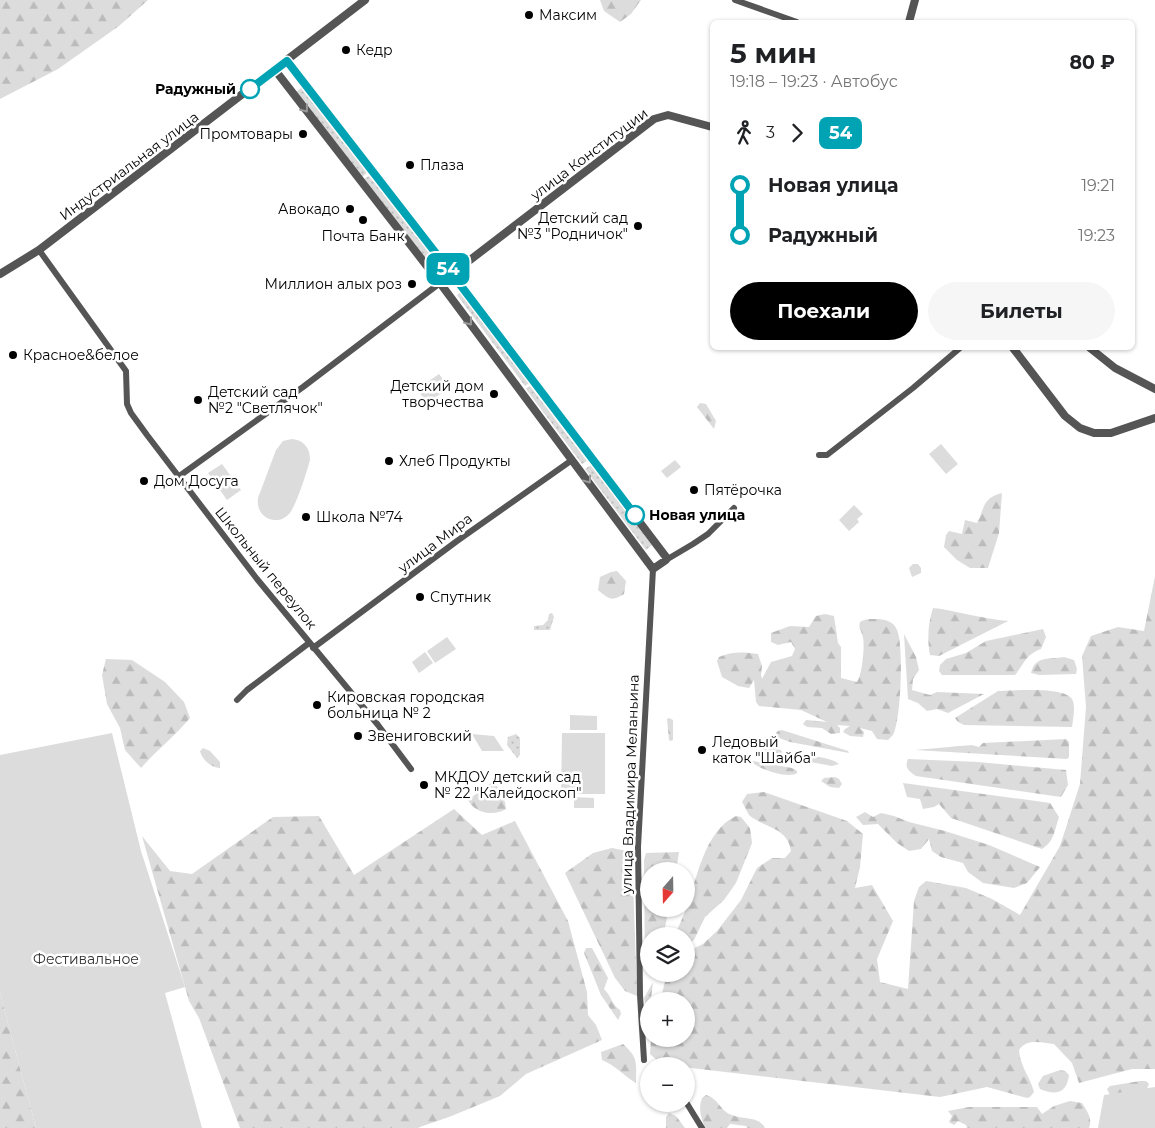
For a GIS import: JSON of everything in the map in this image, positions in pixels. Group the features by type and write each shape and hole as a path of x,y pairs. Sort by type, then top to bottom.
{"street":[{"name":"Индустриальная улица","path":"0,274 39,250 365,0"},
{"path":"735,0 791,20"},
{"path":"910,20 915,0"},
{"path":"287,61 452,274 666,557 666,560"},
{"path":"276,70 440,283 653,569 708,534 734,508"},
{"name":"улица Конституции","path":"178,477 303,387 654,119 668,115 710,126"},
{"name":"Школьный переулок","path":"39,250 126,371 126,398 129,409 178,477 311,645 378,725 411,769"},
{"path":"819,455 827,455 913,388 958,350"},
{"path":"1015,350 1065,416 1080,428 1094,433 1112,433 1155,418"},
{"path":"1092,350 1115,368 1155,389"},
{"name":"улица Мира","path":"238,700 247,690 572,460"},
{"name":"улица Владимира Меланьина","path":"644,1057 640,995 638,846 653,569"},
{"path":"692,1112 702,1128"}],"green space":[{"path":"0,0 148,0 119,26 58,69 0,99"},
{"path":"600,0 641,0 631,14 620,22 604,11"},
{"path":"301,88 367,173 362,177 296,92"},
{"path":"369,176 439,265 434,269 364,179"},
{"path":"462,291 529,383 525,386 457,295"},
{"path":"439,374 449,388 427,403 417,389"},
{"path":"530,386 587,461 582,464 526,389"},
{"path":"700,403 706,404 716,421 714,429 697,407"},
{"path":"292,439 306,445 310,460 292,510 282,519 270,519 261,512 258,498 276,450 283,441"},
{"path":"941,444 958,464 946,474 929,454"},
{"path":"675,460 681,467 667,478 661,471"},
{"path":"222,464 241,490 227,500 208,473"},
{"path":"591,465 652,545 646,550 585,469"},
{"path":"1002,493 999,533 988,568 970,568 957,560 944,547 946,535 949,531 962,534 965,520 977,523 987,501"},
{"path":"854,505 863,514 857,519 859,522 849,531 839,520"},
{"path":"913,564 918,564 921,568 921,573 912,577 909,568"},
{"path":"617,571 626,581 624,594 613,599 605,596 598,590 600,577"},
{"path":"1155,576 1155,1069 1132,1069 1079,1083 1072,1063 1054,1044 1030,1043 1022,1046 1019,1050 1021,1061 1034,1092 1030,1097 1027,1098 987,1087 940,1097 695,1068 695,1057 653,1057 650,1054 650,1047 695,1047 695,992 662,992 665,982 695,982 695,948 703,944 717,931 741,900 757,868 772,858 785,858 791,851 789,843 781,833 749,815 742,802 747,794 764,792 847,821 863,834 860,867 855,888 872,885 893,921 877,959 880,982 908,989 914,901 919,887 926,881 966,888 992,899 1020,915 1060,846 1080,784 1086,707 1082,656 1091,636 1118,627 1144,631"},
{"path":"933,608 1008,621 939,656 930,655 928,632"},
{"path":"552,613 554,617 550,630 534,630 534,626 543,625 548,620 549,614"},
{"path":"825,614 834,616 838,643 841,647 841,678 857,682 860,674 864,642 860,622 869,619 882,619 896,627 899,638 901,666 900,699 896,727 893,735 888,740 877,739 872,731 860,728 864,732 863,737 850,736 843,732 850,726 837,725 840,728 840,733 831,734 822,728 807,727 803,724 806,720 827,722 801,710 759,706 756,702 754,680 749,688 738,686 722,677 717,661 719,657 743,652 758,654 762,666 762,679 771,662 792,656 795,649 791,642 778,645 771,642 771,633 790,626 809,627 816,616"},
{"path":"1043,629 1046,637 1041,649 1028,657 1015,675 942,675 939,671 940,665 946,659 966,653 986,641"},
{"path":"904,634 916,657 919,670 913,679 912,690 930,695 937,692 984,694 948,713 937,709 927,711 918,703 908,699"},
{"path":"447,637 456,649 435,663 427,651"},
{"path":"425,652 433,663 419,673 412,662"},
{"path":"1064,657 1074,660 1077,669 1076,674 1039,675 1031,673 1036,663 1043,659"},
{"path":"106,659 132,660 165,682 184,702 190,718 141,768 125,750 120,728 107,704 102,675"},
{"path":"998,691 1049,691 1067,695 1072,699 1074,705 1072,727 964,725 955,718"},
{"path":"570,715 597,716 597,730 570,730"},
{"path":"667,719 673,720 673,740 671,741 669,740"},
{"path":"782,730 848,751 849,753 790,742 779,738 776,733"},
{"name":"Фестивальное","path":"112,733 141,851 185,987 165,993 202,1128 36,1128 0,993 0,755"},
{"path":"562,733 605,733 605,794 561,794"},
{"path":"472,734 494,736 504,751 482,751"},
{"path":"516,734 520,738 520,755 517,758 507,745 508,737"},
{"path":"1066,739 1069,742 1069,757 1067,759 915,750 972,745 979,747 983,743"},
{"path":"768,747 781,750 783,754 781,756 773,755 761,749"},
{"path":"203,748 210,751 220,762 220,768 210,765 205,760 200,751"},
{"path":"797,756 825,758 839,764 832,766 800,760"},
{"path":"908,759 978,762 1066,770 1068,785 1061,797 916,776 907,767"},
{"path":"753,761 792,768 797,773 788,775 775,773 757,766"},
{"path":"835,777 842,784 839,788 830,787 821,781 824,778"},
{"path":"492,782 502,794 506,809 496,813 479,811 468,800"},
{"path":"903,783 1050,803 1059,817 1052,839 1042,849 951,818 939,804 923,809 920,799 907,797"},
{"path":"574,797 594,798 594,808 574,808"},
{"path":"454,809 482,835 515,821 568,921 587,992 588,1015 596,1025 602,1040 526,1074 500,1096 417,1128 240,1128 199,1018 189,1001 142,836 170,871 192,874 273,817 319,816 354,875"},
{"path":"865,812 873,817 881,813 945,831 989,845 1040,867 1027,883 1014,888 983,883 968,872 963,863 941,857 932,851 929,839 921,849 909,851 897,843 878,824 863,825 856,817"},
{"path":"736,816 741,817 750,828 752,843 736,883 724,900 705,917 695,938 695,927 678,927 682,918 695,918 695,880 698,870 709,844 725,823"},
{"path":"612,848 632,852 637,996 625,991 615,978 565,873 593,853"},
{"path":"679,852 677,862 644,862 646,853"},
{"path":"645,918 667,918 665,927 645,927"},
{"path":"586,948 592,948 608,978 604,989 620,1010 621,1014 618,1020 601,995 584,953"},
{"path":"653,982 652,992 647,992"},
{"path":"0,993 36,1128 0,1128"},
{"path":"623,1044 632,1053 636,1062 636,1083 602,1060 601,1052"},
{"path":"1060,1070 1065,1071 1069,1075 1066,1086 1063,1089 1051,1092 1040,1089 1038,1084 1043,1076"},
{"path":"1146,1081 1149,1084 1147,1089 1112,1099 1107,1089 1110,1086"},
{"path":"1155,1087 1155,1128 1098,1128 1104,1095"},
{"path":"706,1095 714,1099 728,1113 737,1117 755,1120 765,1128 747,1128 746,1126 730,1124 727,1128 705,1128 700,1106 702,1098"},
{"path":"1070,1101 1082,1103 1090,1118 1089,1128 967,1128 966,1125 958,1121 954,1125 949,1122 952,1116 948,1111 969,1107 1037,1107 1042,1114 1054,1106"},
{"path":"669,1113 676,1116 685,1128 666,1128 666,1117"}],"bus line":[{"name":"54","path":"250,89 287,61 635,515"}],"place":[{"name":"Максим","path":"529,15"},
{"name":"Кедр","path":"346,50"},
{"name":"Радужный","path":"250,89"},
{"name":"Промтовары","path":"303,134"},
{"name":"Плаза","path":"410,165"},
{"name":"Авокадо","path":"350,209"},
{"name":"Почта Банк","path":"363,220"},
{"name":"Детский сад №3 \"Родничок\"","path":"638,226"},
{"name":"Миллион алых роз","path":"412,284"},
{"name":"Красное&белое","path":"13,355"},
{"name":"Детский дом творчества","path":"494,394"},
{"name":"Детский сад №2 \"Светлячок\"","path":"198,400"},
{"name":"Хлеб Продукты","path":"389,461"},
{"name":"Дом Досуга","path":"144,481"},
{"name":"Пятёрочка","path":"694,490"},
{"name":"Новая улица","path":"635,515"},
{"name":"Школа №74","path":"306,517"},
{"name":"Спутник","path":"420,597"},
{"name":"Кировская городская больница № 2","path":"317,705"},
{"name":"Звениговский","path":"358,736"},
{"name":"Ледовый каток \"Шайба\"","path":"702,750"},
{"name":"МКДОУ детский сад № 22 \"Калейдоскоп\"","path":"424,785"}]}
